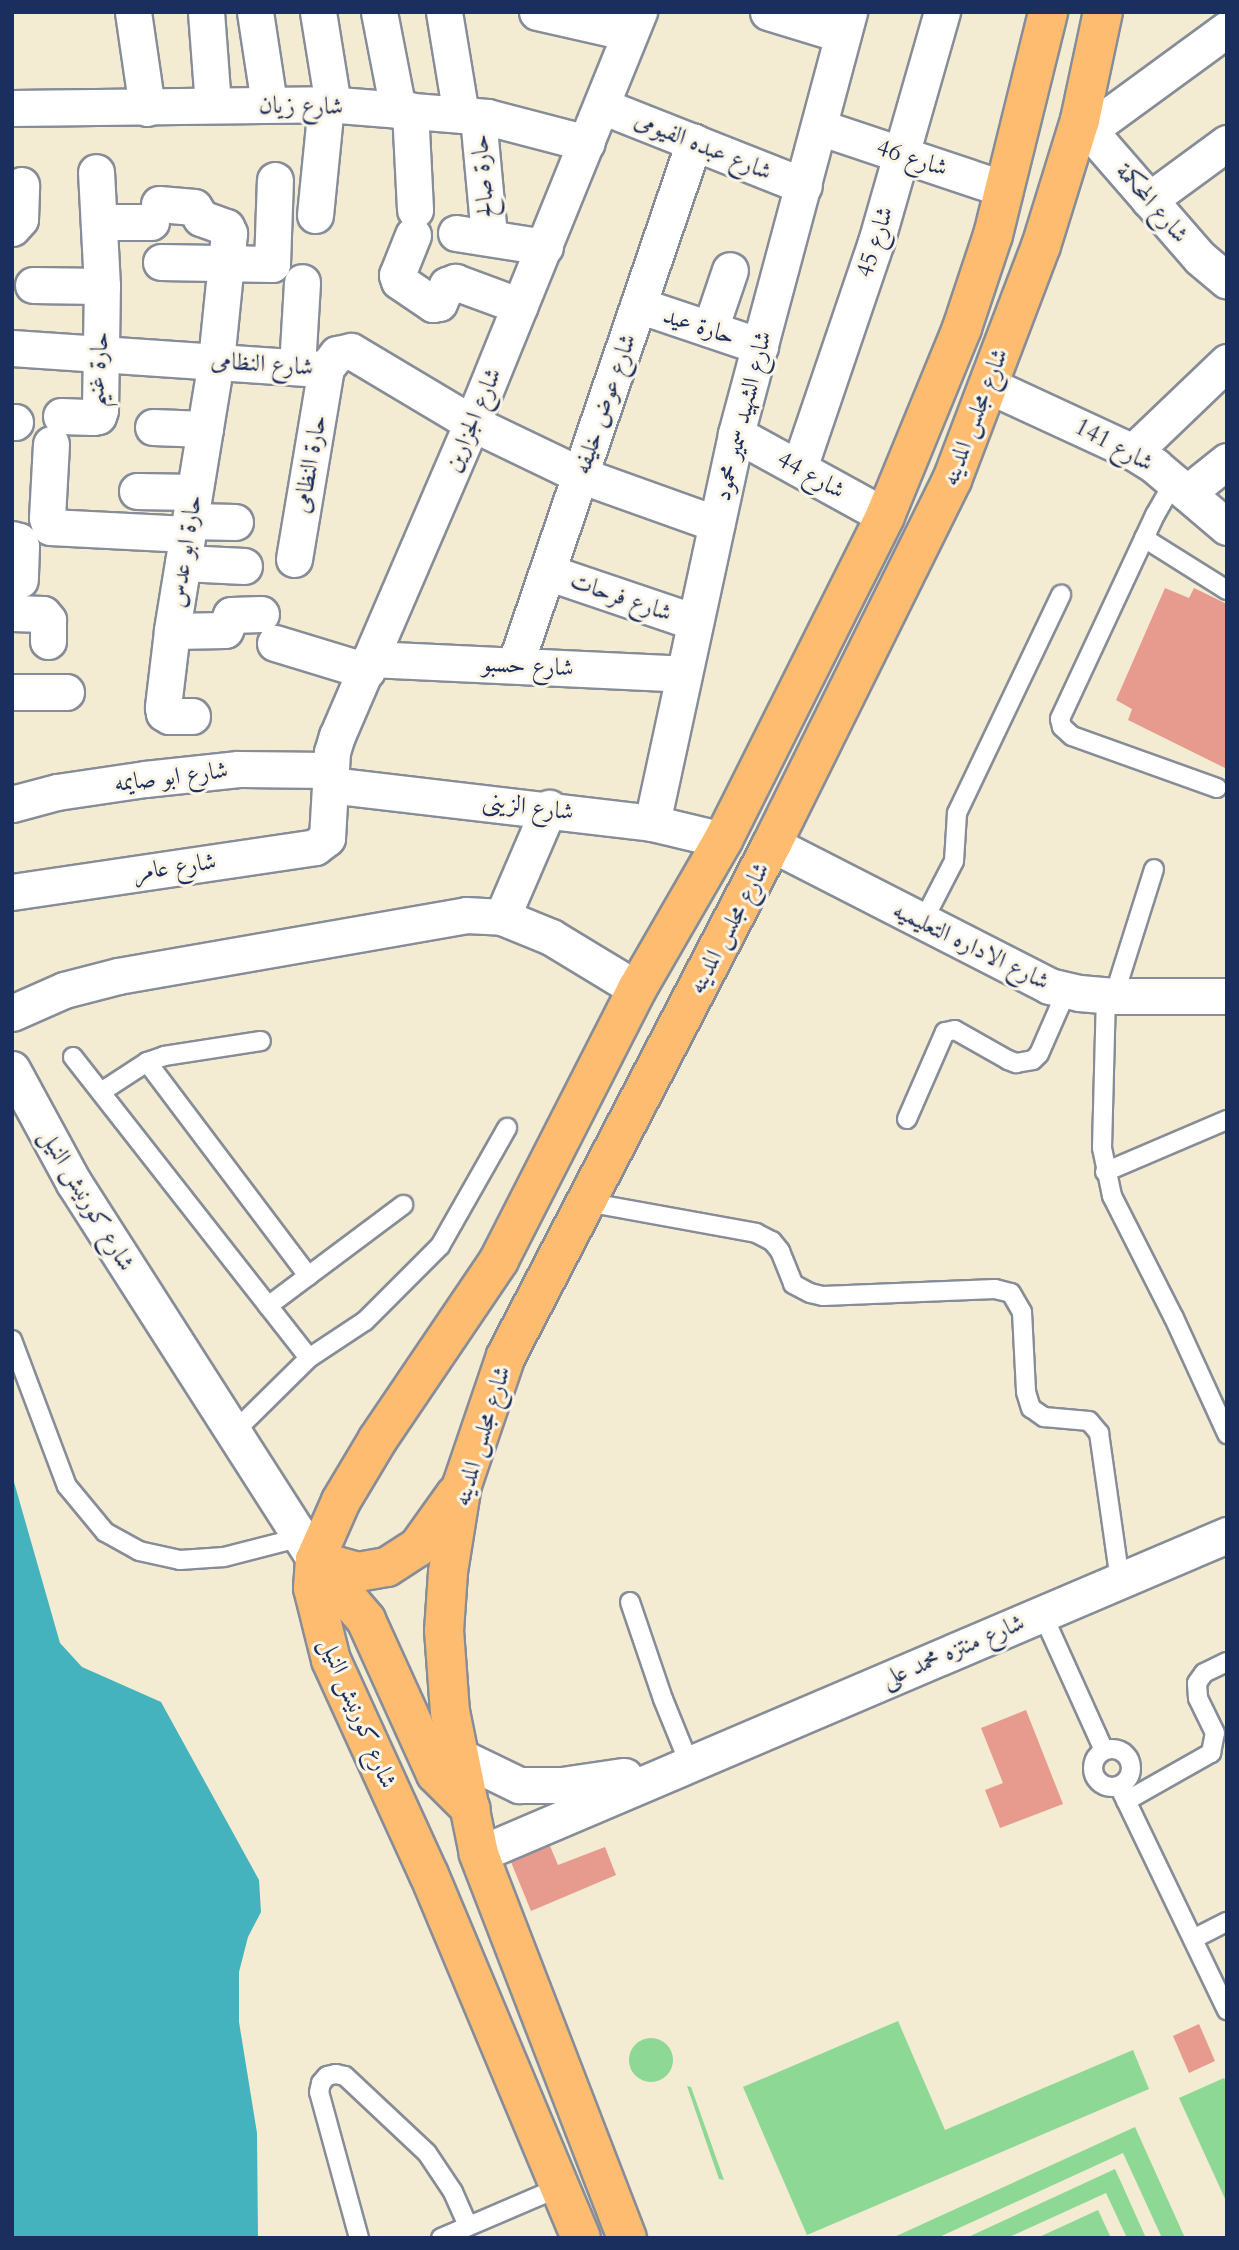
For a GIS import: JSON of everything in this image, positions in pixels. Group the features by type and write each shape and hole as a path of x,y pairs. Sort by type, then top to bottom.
{"highway":[{"name":"شارع مجلس المدينه","path":"307,1549 499,1260 637,989 723,840 885,516 962,328 993,235 1048,12"},
{"name":"شارع مجلس المدينه","path":"479,1854 450,1712 444,1631 448,1572 462,1485 506,1356 772,844 952,480 1084,125 1103,12"},
{"path":"307,1549 358,1572 387,1567 418,1547 462,1485"},
{"path":"307,1549 366,1620 436,1774 471,1809"},
{"name":"شارع كورنيش النيل","path":"307,1549 313,1588 331,1660 429,1875 566,2217"},
{"path":"479,1854 627,2238"}],"street":[{"path":"133,12 148,108"},
{"path":"206,12 214,105"},
{"path":"256,12 269,104"},
{"path":"315,215 329,105 318,12"},
{"path":"379,12 404,110 414,222 397,275 399,281 433,304 439,303 447,285 455,282 520,306"},
{"name":"حارة صالح","path":"444,12 469,116 472,234 545,247"},
{"path":"537,12 635,23"},
{"path":"768,12 846,24"},
{"name":"شارع 45","path":"799,468 903,155 942,12"},
{"name":"شارع الجزارين","path":"330,831 331,777 337,736 472,423 635,23"},
{"name":"شارع الشهيد سمير محمود","path":"652,823 736,434 846,24"},
{"path":"1084,125 1227,29"},
{"name":"شارع زيان","path":"12,108 329,105 469,116 587,143"},
{"name":"شارع عبده الفيومى","path":"602,106 804,186"},
{"name":"شارع المحكمة","path":"1084,125 1149,200 1222,271"},
{"name":"شارع 46","path":"819,127 1004,189"},
{"name":"شارع عوض خليفه","path":"515,665 694,142"},
{"path":"1149,200 1227,143"},
{"name":"حارة غنيم","path":"96,172 102,286 98,416 56,430 47,518 50,527 189,528"},
{"path":"161,262 272,264 275,180"},
{"path":"12,228 20,219 21,185"},
{"name":"حارة ابو عدس","path":"99,222 189,205 208,222 226,227 229,233 216,361 172,631 183,694"},
{"path":"710,329 730,271"},
{"name":"حارة النظامى","path":"294,559 312,367 302,282"},
{"path":"33,285 102,286"},
{"name":"حارة عيد","path":"638,305 760,346"},
{"name":"شارع النظامى","path":"12,348 312,367 337,354 351,351 472,423 580,475 717,523"},
{"path":"1133,452 1227,362"},
{"name":"شارع 141","path":"988,385 1133,452 1227,527"},
{"path":"153,427 205,429"},
{"name":"شارع 44","path":"736,434 885,516"},
{"path":"1181,488 1227,461"},
{"path":"137,491 244,566"},
{"path":"189,528 235,522"},
{"path":"12,540 19,541 21,547 16,597 48,620 48,641"},
{"name":"شارع فرحات","path":"547,572 695,622"},
{"name":"شارع حسبو","path":"172,631 225,630 231,615 369,665 515,665 684,674"},
{"path":"12,692 66,692"},
{"name":"شارع ابو صايمه","path":"12,804 57,793 238,769 331,777"},
{"name":"شارع الزينى","path":"331,777 652,823 723,840"},
{"path":"502,917 549,808"},
{"name":"شارع عامر","path":"12,892 314,847 322,845 330,831"},
{"name":"شارع الاداره التعليميه","path":"772,844 1023,976 1067,990 1110,995 1227,996"},
{"path":"12,1013 64,990 118,976 422,920 466,915 502,917 551,937 637,989"},
{"name":"شارع كورنيش النيل","path":"12,1069 74,1183 307,1549"},
{"name":"شارع منتزه محمد على","path":"479,1854 1227,1535"},
{"name":"شارع منتزه محمد على","path":"459,1756 506,1781 534,1786 586,1782 684,1765"},
{"path":"534,1786 539,1799 557,1819"}],"lane":[{"path":"1181,488 1144,538 1061,712 1062,727 1072,736 1217,788"},
{"path":"1144,538 1227,590"},
{"path":"922,923 954,861 957,813 1061,595"},
{"path":"1154,869 1110,995 1102,1148 1105,1172 1122,1219 1161,1292 1227,1434"},
{"path":"907,1119 945,1032 955,1030 1008,1060 1033,1060 1039,1054 1067,990"},
{"path":"101,1092 147,1062 176,1052 261,1041"},
{"path":"73,1057 309,1358"},
{"path":"147,1062 309,1276"},
{"path":"1105,1172 1227,1120"},
{"path":"233,1433 309,1358 365,1321 440,1246 507,1128"},
{"path":"586,1202 756,1233 772,1241 780,1251 793,1284 823,1296 995,1289 1011,1293 1022,1312 1026,1392 1031,1408 1044,1417 1088,1421 1099,1433 1120,1581"},
{"path":"268,1306 404,1205"},
{"path":"12,1340 67,1486 104,1532 139,1551 180,1560 307,1549"},
{"path":"630,1602 684,1765"},
{"path":"1042,1613 1104,1750"},
{"path":"1123,1793 1211,1753 1215,1733 1198,1698 1197,1683 1204,1673 1227,1662"},
{"path":"1123,1793 1131,1776 1130,1760 1119,1750 1104,1750 1096,1758 1095,1776 1108,1787 1123,1793 1227,2010"},
{"path":"1193,1939 1227,1922"},
{"path":"359,2238 319,2092 321,2082 327,2076 336,2074 345,2076 427,2153 442,2171 468,2226"},
{"path":"441,2238 468,2226 566,2217"}],"green space":[{"path":"898,2021 945,2130 1133,2050 1149,2089 807,2235 743,2087"},
{"path":"651,2038 667,2044 673,2060 667,2076 651,2082 635,2076 629,2060 635,2044"},
{"path":"1224,2078 1227,2084 1227,2203 1179,2098"},
{"path":"687,2086 691,2087 724,2180 719,2179"},
{"path":"1135,2127 1185,2238 1162,2238 1123,2153 937,2238 892,2238"},
{"path":"1115,2169 1146,2238 1127,2238 1106,2193 1007,2238 966,2238"},
{"path":"1098,2210 1111,2238 1037,2238"}],"water":[{"path":"12,1475 60,1643 82,1667 161,1702 259,1880 261,1912 248,1937 239,1972 239,2022 257,2133 258,2238 12,2238"}],"building":[{"path":"1165,588 1189,598 1194,588 1227,604 1227,769 1128,720 1132,709 1116,700"},
{"path":"1026,1710 1063,1804 1000,1828 985,1790 1003,1783 981,1728"},
{"path":"550,1846 558,1865 605,1847 616,1875 531,1911 511,1862"},
{"path":"1199,2024 1215,2061 1189,2073 1173,2036"}]}
